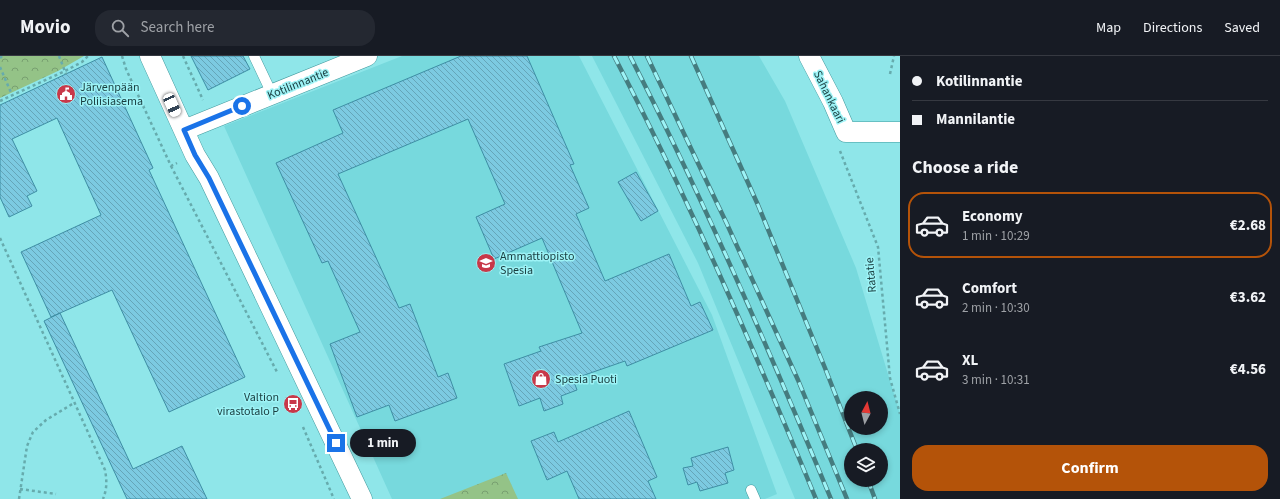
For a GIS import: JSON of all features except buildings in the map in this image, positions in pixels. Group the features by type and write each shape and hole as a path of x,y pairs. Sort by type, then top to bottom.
{"street":[{"path":"150,56 195,155 209,178 362,499"},
{"name":"Kotilinnantie","path":"184,130 367,56"},
{"name":"Sahankaari","path":"809,56 833,102 846,132 900,132"}],"lane":[{"path":"254,56 272,94"}],"path":[{"path":"59,56 66,74"},
{"path":"0,101 82,62 88,56"},
{"path":"183,56 206,106 213,117"},
{"path":"890,74 894,56"},
{"path":"0,67 12,95"},
{"name":"Ratatie","path":"839,148 878,247 890,378 900,414"},
{"path":"171,166 279,376"},
{"path":"0,238 105,470 107,483 103,499"},
{"path":"19,499 27,446 34,432 46,420 74,403"},
{"path":"302,426 334,499"},
{"path":"20,488 56,494"}],"shaded area":[{"name":"Ammattiopisto Spesia","path":"402,56 579,56 712,315 777,494 765,499 392,499 224,126"},
{"path":"592,56 759,56 785,101 856,268 900,414 900,499 795,499 698,263"}],"green space":[{"path":"0,56 84,56 58,71 0,98"},
{"path":"506,473 518,499 440,499"}],"railway":[{"path":"614,56 695,220 769,387 816,499"},
{"path":"630,56 684,165 735,275 831,499"},
{"path":"647,56 726,222 798,380 847,499"},
{"path":"691,56 758,205 854,443"},
{"path":"871,487 875,499"}],"place":[{"name":"Järvenpään Poliisiasema","path":"66,94"},
{"name":"Ammattiopisto Spesia","path":"486,263"},
{"name":"Spesia Puoti","path":"541,379"},
{"name":"Valtion virastotalo P","path":"293,404"}],"route":[{"path":"242,106 184,130 195,155 209,178 336,443"}]}
